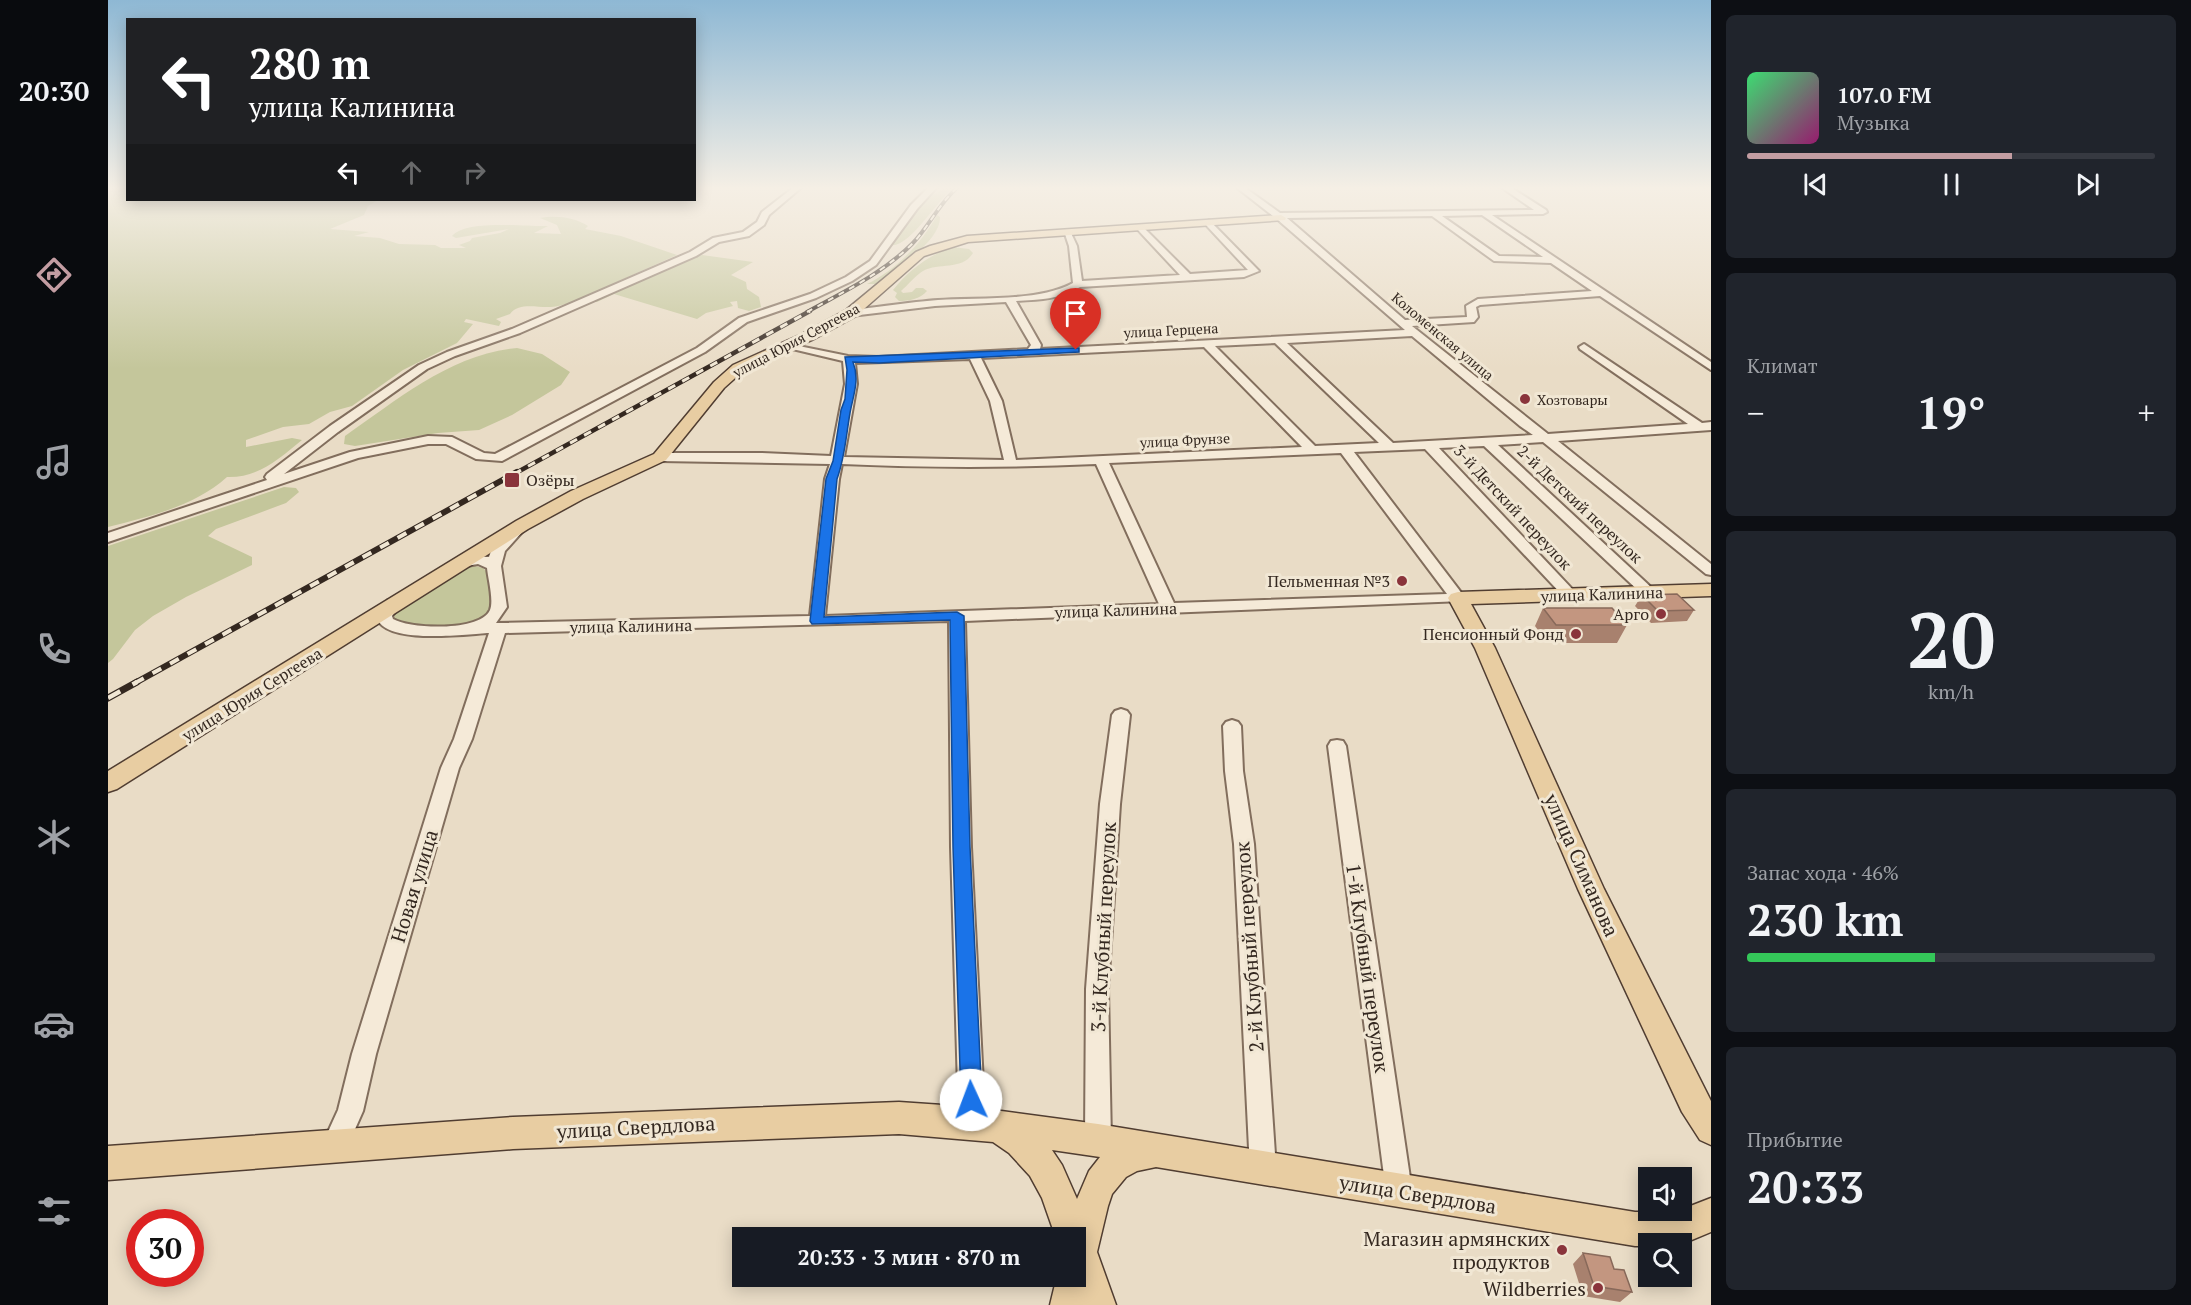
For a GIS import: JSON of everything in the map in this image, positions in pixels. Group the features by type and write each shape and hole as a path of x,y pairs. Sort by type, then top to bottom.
{"main road":[{"name":"улица Юрия Сергеева","path":"108,783 522,525 585,491 660,456 729,375 752,360 788,345 850,313 874,295 905,264 934,248"},
{"name":"улица Калинина","path":"1458,598 1711,590"},
{"name":"улица Симанова","path":"1458,598 1485,648 1591,889 1702,1104 1711,1129"},
{"name":"улица Свердлова","path":"108,1163 513,1133 899,1118 972,1123 1098,1140 1635,1229 1675,1229 1711,1215"},
{"path":"972,1123 1005,1130 1030,1147 1051,1177 1067,1227"},
{"name":"улица Свердлова","path":"1084,1227 1100,1180 1110,1168 1139,1154 1162,1151"},
{"path":"1086,1278 1098,1305"},
{"name":"улица Свердлова","path":"1068,1305 1071,1287"}],"street":[{"path":"108,538 241,493 280,471 334,429 423,367 451,354 516,331 703,248"},
{"name":"улица Юрия Сергеева","path":"241,493 355,456 428,440 448,440 481,456 497,458 701,350 743,320 813,296 849,279 873,263 884,248"},
{"path":"1073,248 1078,284"},
{"path":"1159,248 1186,277"},
{"path":"850,313 935,303 1010,300 1055,295 1078,284 1252,274 1254,271 1232,248"},
{"name":"Коломенская улица","path":"1316,248 1402,323 1524,423 1545,436 1711,571"},
{"path":"1481,248 1497,259 1553,260"},
{"path":"1535,248 1711,367"},
{"path":"1402,323 1470,320 1473,317 1471,306 1478,302 1602,293"},
{"path":"1010,300 1036,345 1032,353"},
{"name":"улица Герцена","path":"788,345 848,359 879,360 1414,333"},
{"path":"1276,339 1389,446"},
{"path":"1206,343 1311,449"},
{"path":"1584,347 1705,427"},
{"path":"975,355 996,401 1011,464"},
{"path":"817,621 832,479 838,461 846,410 850,399 852,370 848,359"},
{"name":"улица Фрунзе","path":"660,456 921,464 1011,464 1487,442 1545,436 1705,427"},
{"name":"2-й Детский переулок","path":"1487,442 1648,592"},
{"name":"3-й Детский переулок","path":"1429,445 1570,595"},
{"path":"1344,448 1458,598"},
{"path":"1100,459 1168,609"},
{"path":"522,525 498,550 494,566 503,623 522,628"},
{"path":"461,563 477,560 489,562 494,566"},
{"name":"улица Калинина","path":"395,603 384,615 385,621 396,628 498,629 817,621 1458,598"},
{"path":"464,629 489,621 499,607"},
{"path":"957,616 961,847 972,1123"},
{"name":"Новая улица","path":"335,1145 350,1111 364,1054 450,768 463,739 498,629"},
{"name":"3-й Клубный переулок","path":"1098,1140 1097,989 1110,804 1121,715"},
{"name":"2-й Клубный переулок","path":"1232,726 1234,771 1244,844 1263,1169"},
{"name":"1-й Клубный переулок","path":"1337,746 1399,1191"}],"green space":[{"path":"108,248 656,248 677,255 570,303 553,307 518,308 496,319 501,322 499,326 466,319 464,322 473,324 457,343 403,370 352,406 330,412 309,424 283,427 246,440 246,447 292,438 302,440 268,466 249,474 227,477 201,496 186,503 108,527"},
{"path":"913,248 922,248 877,284 867,284 888,271"},
{"path":"950,248 969,249 973,253 963,262 923,271 901,291 903,293 912,292 916,288 923,288 927,291 914,299 899,301 895,297 897,293 893,290 912,270 935,254"},
{"path":"702,255 753,262 731,275 746,282 747,289 759,297 761,307 749,311 738,308 737,301 730,302 733,306 706,313 697,319 614,294 597,302 586,302"},
{"path":"517,348 542,354 570,372 561,385 512,415 479,430 438,433 355,446 344,444 345,436 405,394 447,369 493,352"},
{"path":"284,487 296,488 299,492 286,503 216,529 208,536 252,557 252,565 153,616 135,630 108,663 108,546"},
{"path":"475,566 487,572 491,593 492,609 483,619 443,628 413,626 401,623 394,618 395,611 465,567"}],"building":[{"path":"1677,594 1694,610 1658,611 1642,595"},
{"path":"1543,608 1612,608 1627,625 1556,625"},
{"path":"1583,1253 1610,1257 1614,1269 1624,1270 1632,1292 1594,1286"}],"railway":[{"path":"807,312 862,282 908,248"},
{"path":"514,474 810,311"},
{"path":"135,683 517,472"},
{"path":"108,698 137,682"}],"place":[{"name":"Хозтовары","path":"1525,399"},
{"name":"Озёры","path":"512,480"},
{"name":"Пельменная №3","path":"1402,581"},
{"name":"Арго","path":"1661,614"},
{"name":"Пенсионный Фонд","path":"1576,634"},
{"name":"Магазин армянских продуктов","path":"1562,1250"},
{"name":"Wildberries","path":"1598,1288"}],"route":[{"path":"971,1100 961,847 957,616 817,621 832,479 838,461 846,410 850,399 852,370 848,359 879,360 1076,350"}]}
